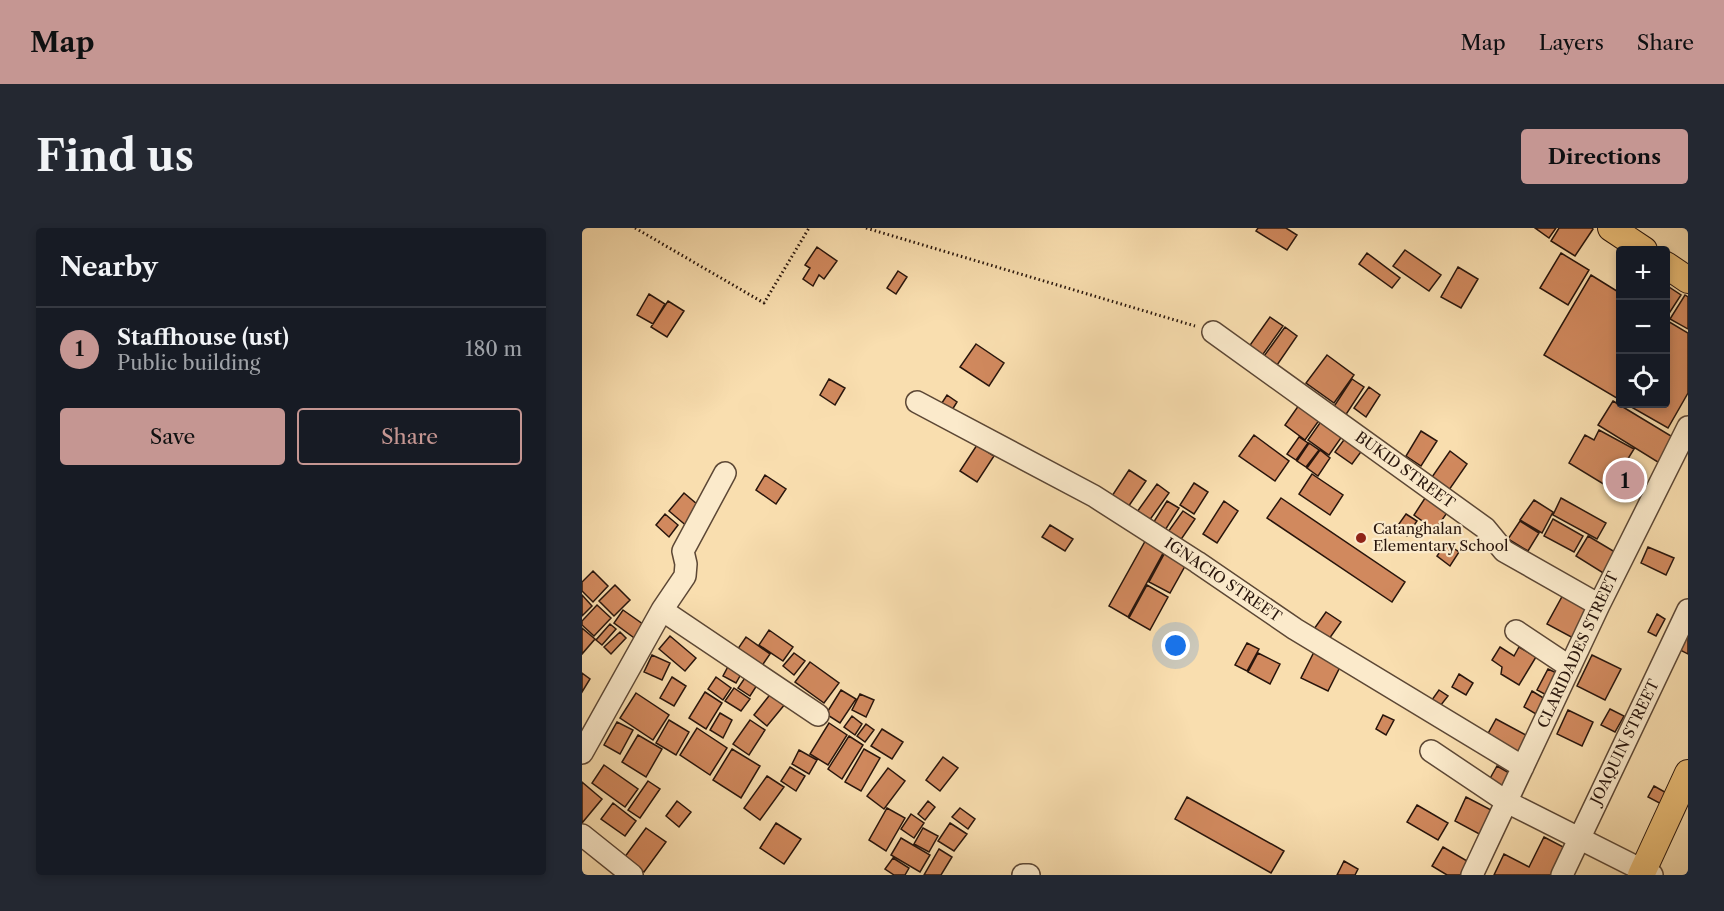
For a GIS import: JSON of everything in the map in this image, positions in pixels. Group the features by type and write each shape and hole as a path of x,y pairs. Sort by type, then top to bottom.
{"main road":[{"path":"1611,228 1638,246"},
{"path":"1670,268 1688,280"},
{"path":"1645,874 1688,773"}],"street":[{"name":"BUKID STREET","path":"1213,332 1485,528 1504,551 1599,604"},
{"name":"IGNACIO STREET","path":"917,402 1094,495 1295,629 1523,767"},
{"name":"CLARIDADES STREET","path":"1472,875 1599,604 1688,427"},
{"path":"582,753 589,723 640,650 662,610 685,576 686,564 683,551 725,473"},
{"path":"662,610 818,715"},
{"name":"JOAQUIN STREET","path":"1562,875 1688,610"},
{"path":"1516,631 1570,667"},
{"path":"1431,751 1507,802 1645,874"},
{"path":"582,835 632,875"},
{"path":"1023,875 1029,875"}],"path":[{"path":"635,228 764,303 809,228"},
{"path":"866,228 1213,332"}],"building":[{"path":"1258,228 1286,228 1297,235 1287,250 1256,231"},
{"path":"1535,228 1556,228 1549,238"},
{"path":"1559,228 1593,229 1575,256 1551,241"},
{"path":"817,247 837,261 824,279 819,275 813,286 803,279 810,268 805,265"},
{"path":"1405,250 1441,275 1429,291 1393,266"},
{"path":"1367,253 1400,278 1392,288 1359,264"},
{"path":"1561,253 1589,270 1568,305 1540,288"},
{"path":"1458,267 1478,279 1461,308 1441,297"},
{"path":"898,271 907,277 896,294 887,288"},
{"path":"1591,275 1616,291 1616,398 1544,355"},
{"path":"1670,288 1681,295 1670,312"},
{"path":"649,294 665,304 653,324 637,315"},
{"path":"1685,295 1688,297 1688,329 1670,319"},
{"path":"668,301 684,311 667,337 651,327"},
{"path":"1270,317 1283,326 1261,357 1248,348"},
{"path":"1670,322 1688,333 1688,393 1668,428 1633,408 1670,408"},
{"path":"1285,327 1297,336 1275,368 1262,359"},
{"path":"976,344 1004,363 989,386 960,367"},
{"path":"1327,355 1354,375 1334,403 1306,383"},
{"path":"829,379 845,388 835,405 820,395"},
{"path":"1352,379 1364,387 1345,416 1333,408"},
{"path":"1369,387 1380,395 1366,417 1354,408"},
{"path":"947,395 957,402 949,415 938,409"},
{"path":"1613,401 1616,403 1616,408 1625,408 1676,439 1661,464 1598,425"},
{"path":"1299,405 1320,419 1305,440 1285,425"},
{"path":"1322,420 1343,435 1329,455 1308,440"},
{"path":"1599,430 1634,449 1610,488 1569,463 1585,435 1594,440"},
{"path":"1421,431 1437,441 1421,466 1406,456"},
{"path":"1349,433 1366,445 1352,464 1335,452"},
{"path":"1254,435 1289,461 1275,481 1239,456"},
{"path":"1299,437 1308,443 1296,460 1287,454"},
{"path":"1309,443 1319,450 1306,467 1297,461"},
{"path":"977,445 994,456 977,482 960,471"},
{"path":"1320,450 1330,458 1318,476 1307,468"},
{"path":"1450,451 1467,464 1449,490 1432,477"},
{"path":"1129,470 1146,481 1126,510 1110,499"},
{"path":"1312,474 1343,495 1330,515 1299,494"},
{"path":"765,475 786,489 776,504 756,490"},
{"path":"1194,483 1208,492 1194,514 1180,505"},
{"path":"1157,484 1169,493 1149,521 1137,512"},
{"path":"1429,492 1451,507 1435,530 1414,515"},
{"path":"684,493 704,510 689,528 669,511"},
{"path":"1281,498 1405,582 1392,602 1267,518"},
{"path":"1561,498 1606,523 1597,539 1553,515"},
{"path":"1534,500 1553,512 1542,533 1520,520"},
{"path":"1167,501 1179,508 1162,535 1150,528"},
{"path":"1224,501 1238,511 1217,543 1203,534"},
{"path":"1183,511 1195,519 1180,541 1168,532"},
{"path":"665,514 678,525 669,537 656,525"},
{"path":"1406,514 1417,521 1407,536 1396,528"},
{"path":"1553,519 1583,536 1574,552 1544,536"},
{"path":"1520,521 1539,533 1528,551 1508,539"},
{"path":"1050,525 1073,539 1065,551 1042,537"},
{"path":"1148,536 1167,546 1128,617 1109,606"},
{"path":"1588,536 1620,555 1608,576 1576,556"},
{"path":"1446,543 1459,552 1450,566 1437,556"},
{"path":"1168,547 1189,559 1170,593 1149,582"},
{"path":"1648,547 1674,558 1666,575 1641,563"},
{"path":"593,571 608,586 593,602 582,591 582,582"},
{"path":"615,585 630,600 614,616 599,601"},
{"path":"1147,585 1168,597 1150,630 1129,618"},
{"path":"1564,593 1592,608 1575,639 1547,624"},
{"path":"582,595 592,606 582,616"},
{"path":"597,605 611,618 594,636 582,625 582,621"},
{"path":"623,610 647,627 637,640 614,623"},
{"path":"1326,612 1341,622 1329,639 1314,629"},
{"path":"1657,614 1665,619 1656,636 1648,632"},
{"path":"610,624 616,629 602,645 596,640"},
{"path":"582,628 595,639 582,654"},
{"path":"769,630 793,647 783,661 759,645"},
{"path":"620,632 626,638 611,654 604,647"},
{"path":"670,636 696,658 685,671 659,649"},
{"path":"746,637 770,654 759,670 735,653"},
{"path":"1688,637 1688,654 1680,650"},
{"path":"1247,643 1259,649 1247,671 1235,665"},
{"path":"1500,647 1514,656 1519,647 1536,657 1519,685 1501,674 1502,667 1492,660"},
{"path":"1316,648 1343,661 1328,691 1301,678"},
{"path":"794,653 805,661 794,675 783,666"},
{"path":"1258,653 1280,664 1270,684 1248,672"},
{"path":"652,655 670,663 662,680 644,672"},
{"path":"1592,655 1621,669 1605,700 1577,686"},
{"path":"732,659 745,667 736,683 723,676"},
{"path":"810,662 839,683 824,703 795,682"},
{"path":"1548,669 1561,675 1550,697 1537,690"},
{"path":"749,672 761,679 750,696 738,688"},
{"path":"582,673 590,679 582,692"},
{"path":"1459,674 1473,683 1466,695 1452,687"},
{"path":"672,677 686,686 674,706 660,698"},
{"path":"716,677 731,688 723,700 708,689"},
{"path":"776,687 790,698 767,726 754,715"},
{"path":"734,688 750,699 741,711 725,701"},
{"path":"841,690 856,699 840,723 826,714"},
{"path":"1439,690 1448,696 1437,710 1429,704"},
{"path":"1532,691 1550,702 1541,717 1524,707"},
{"path":"705,692 722,703 706,729 689,718"},
{"path":"636,693 669,715 653,740 620,718"},
{"path":"860,694 874,700 866,717 852,710"},
{"path":"1610,709 1624,716 1615,732 1601,725"},
{"path":"1568,710 1593,722 1582,746 1557,734"},
{"path":"720,713 732,720 723,738 710,730"},
{"path":"1383,715 1394,720 1386,735 1376,729"},
{"path":"852,716 862,724 855,735 844,727"},
{"path":"1496,719 1533,739 1522,759 1485,739"},
{"path":"669,720 689,732 676,755 656,743"},
{"path":"750,720 765,730 749,755 733,744"},
{"path":"617,722 633,730 620,754 604,745"},
{"path":"829,723 847,735 828,765 810,754"},
{"path":"866,724 874,730 865,742 857,736"},
{"path":"697,728 727,748 710,775 680,755"},
{"path":"882,729 903,742 892,759 871,746"},
{"path":"638,735 662,749 646,777 622,762"},
{"path":"849,736 863,745 842,779 828,769"},
{"path":"732,749 760,766 741,798 713,780"},
{"path":"864,749 880,758 861,791 845,782"},
{"path":"799,750 817,760 809,774 792,764"},
{"path":"943,757 958,768 940,791 926,780"},
{"path":"604,765 638,789 625,807 592,783"},
{"path":"1497,766 1511,774 1502,790 1488,782"},
{"path":"790,767 805,776 796,791 781,781"},
{"path":"888,768 905,781 884,809 867,796"},
{"path":"767,776 784,787 760,820 744,808"},
{"path":"648,781 660,789 640,818 628,810"},
{"path":"582,782 602,799 582,823"},
{"path":"1654,786 1672,796 1667,807 1648,797"},
{"path":"1187,797 1284,851 1271,873 1175,819"},
{"path":"1466,797 1495,812 1483,836 1455,821"},
{"path":"677,801 691,812 679,827 666,816"},
{"path":"928,801 935,807 925,820 918,814"},
{"path":"613,803 636,821 625,836 601,819"},
{"path":"1417,805 1448,823 1438,840 1407,822"},
{"path":"887,808 905,818 886,851 869,840"},
{"path":"960,808 975,819 968,829 952,817"},
{"path":"911,814 924,823 914,838 901,829"},
{"path":"776,823 801,839 784,864 760,848"},
{"path":"950,823 967,834 954,851 938,841"},
{"path":"646,828 666,842 644,872 624,858"},
{"path":"923,828 938,836 929,852 914,844"},
{"path":"1544,837 1569,850 1557,875 1494,875 1504,854 1529,867"},
{"path":"901,838 930,855 920,872 891,855"},
{"path":"1443,847 1474,865 1469,875 1447,875 1432,866"},
{"path":"939,849 952,857 941,875 924,875"},
{"path":"893,858 909,868 905,875 894,875 885,869"},
{"path":"1344,861 1358,869 1355,875 1337,875"}],"place":[{"name":"Staffhouse (ust)","path":"1625,480"},
{"name":"Catanghalan Elementary School","path":"1361,538"}]}
